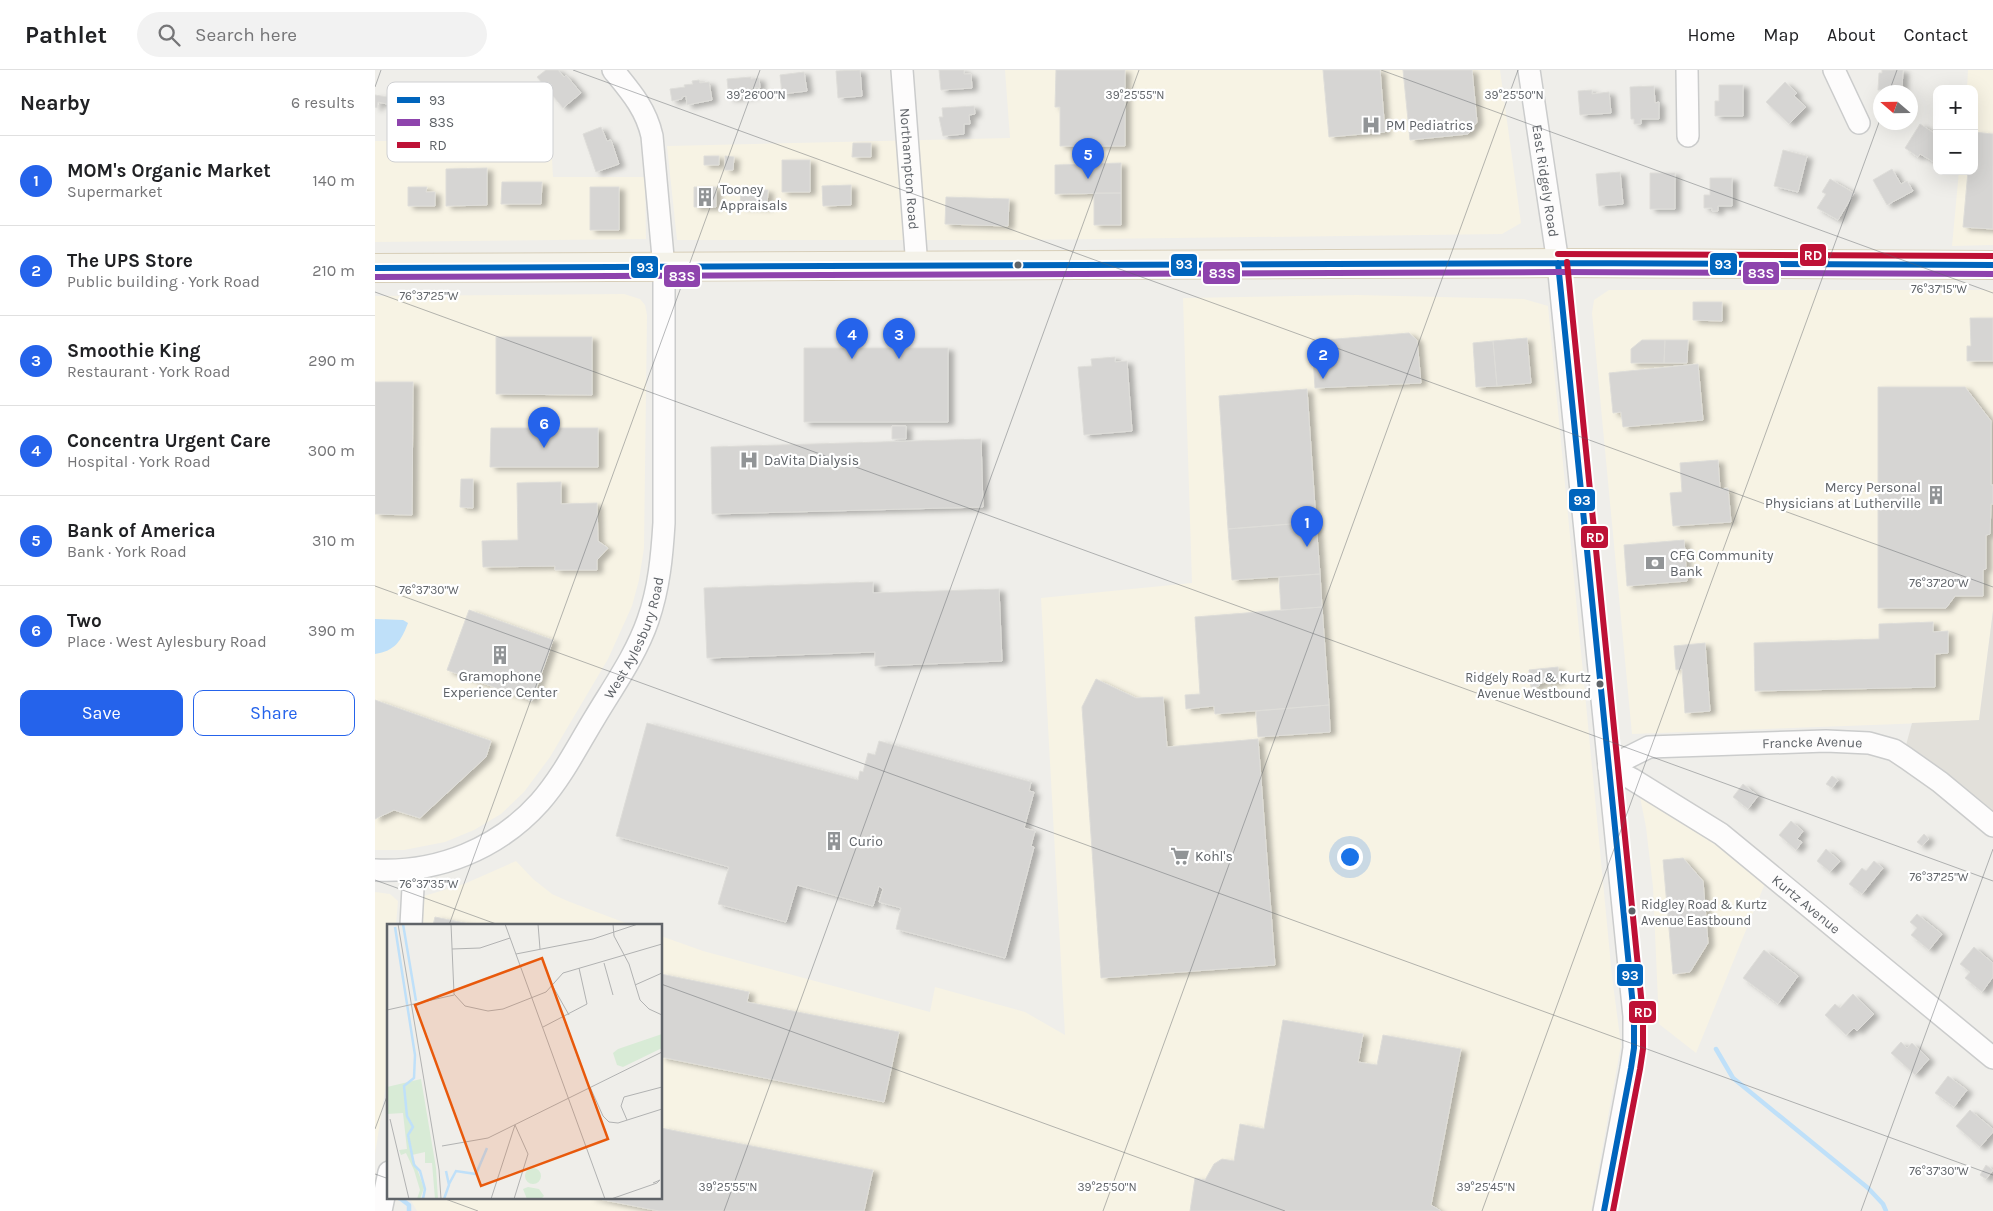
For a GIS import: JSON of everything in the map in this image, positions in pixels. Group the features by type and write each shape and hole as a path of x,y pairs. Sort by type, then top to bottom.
{"main road":[{"path":"375,268 1558,264 1993,265"}],"street":[{"name":"Northampton Road","path":"902,70 917,267"},
{"name":"East Ridgely Road","path":"1529,70 1558,264 1634,1016 1632,1058 1604,1211"},
{"path":"1687,70 1688,136"},
{"path":"1834,70 1859,124"},
{"name":"West Aylesbury Road","path":"375,870 414,869 449,862 481,848 505,833 540,802 577,747 636,647 657,589 662,558 664,523 664,268 652,136 649,122 634,94 615,71"},
{"name":"Francke Avenue","path":"1609,766 1649,747 1826,741 1869,742 1894,750 1906,758 1940,782 1993,826"},
{"name":"Kurtz Avenue","path":"1609,766 1721,834 1993,1058"},
{"path":"411,924 414,869"}],"shaded area":[{"path":"1005,70 1500,70 1521,223 1502,234 1018,240 677,240 667,146 1010,138"},
{"path":"1968,70 1993,70 1993,245 1952,246 1959,175 1978,175 1978,85 1967,85"},
{"path":"375,141 387,141 387,162 552,162 553,177 645,177 646,239 375,242"},
{"path":"1609,290 1993,290 1993,611 1979,721 1632,734 1592,313 1594,300"},
{"path":"624,294 640,299 645,305 647,315 644,548 639,580 632,606 608,659 550,757 524,792 501,814 474,830 445,842 404,850 375,850 375,296"},
{"path":"1357,295 1524,299 1548,306 1612,976 1621,1045 1591,1211 417,1211 410,1198 663,1198 663,937 703,951 930,1012 935,987 1025,1012 1065,1035 1041,598 1192,583 1183,298"},
{"path":"1993,611 1993,818 1905,749 1912,723 1979,720"},
{"path":"1635,772 1768,876 1696,1053 1659,1024 1653,887 1646,827"},
{"path":"516,861 533,879 552,894 628,924 422,924 424,896 464,884"},
{"path":"375,892 390,894 398,901 396,924 387,924 387,1065 375,1154"}],"water":[{"path":"375,619 403,620 408,623 400,640 392,648 375,654"}],"building":[{"path":"546,70 558,70 564,77 566,75 581,93 563,108 553,96 553,82 541,82 537,77"},
{"path":"860,70 862,96 838,98 836,71"},
{"path":"939,70 964,70 964,74 971,74 972,88 941,90"},
{"path":"1056,70 1125,70 1125,146 1060,146 1060,107 1055,107"},
{"path":"1323,70 1380,70 1385,132 1329,137"},
{"path":"1403,70 1472,70 1477,122 1468,134 1410,140"},
{"path":"1882,70 1903,70 1902,85 1878,85 1879,73 1882,73"},
{"path":"804,72 807,91 782,94 780,75"},
{"path":"751,77 751,79 759,78 760,88 752,88 753,95 729,98 727,79"},
{"path":"699,80 700,83 709,82 712,100 687,105 686,96 672,101 670,89 685,87 684,85 693,84 692,81"},
{"path":"1785,82 1797,93 1794,96 1806,107 1789,124 1766,102"},
{"path":"1719,85 1743,85 1743,116 1715,116 1715,101 1719,101"},
{"path":"1654,86 1655,103 1659,102 1659,119 1641,119 1641,124 1634,124 1634,119 1631,119 1630,87"},
{"path":"1592,90 1592,94 1609,92 1611,113 1580,115 1578,91"},
{"path":"375,95 387,97 387,104 378,102 377,108 375,107"},
{"path":"974,106 975,114 969,115 970,124 964,124 964,134 943,136 939,117 943,117 942,108"},
{"path":"1920,124 1933,132 1933,161 1920,154 1918,157 1905,148"},
{"path":"601,127 607,141 611,140 619,164 596,172 583,134"},
{"path":"1978,132 1993,134 1993,229 1963,227 1968,175 1978,175"},
{"path":"853,143 871,143 871,157 852,157"},
{"path":"1783,150 1807,156 1798,192 1774,186"},
{"path":"704,156 719,156 719,165 704,165"},
{"path":"725,156 734,157 733,170 725,170"},
{"path":"782,160 810,160 810,192 782,192"},
{"path":"1121,163 1121,193 1055,194 1055,165"},
{"path":"487,168 487,205 446,206 446,169"},
{"path":"1892,169 1901,184 1907,181 1913,191 1887,205 1873,180"},
{"path":"1620,172 1623,204 1599,206 1596,174"},
{"path":"1650,173 1675,173 1675,209 1650,209"},
{"path":"1710,178 1732,178 1732,206 1718,206 1718,211 1712,211 1712,208 1704,208 1704,195 1710,195"},
{"path":"1830,179 1854,193 1838,220 1817,208 1826,194 1822,192"},
{"path":"502,182 542,182 541,204 501,204"},
{"path":"851,185 851,205 823,206 822,186"},
{"path":"408,187 427,187 426,192 435,192 435,206 408,206"},
{"path":"590,187 619,187 619,230 590,230"},
{"name":"Tooney Appraisals","path":"694,187 716,187 716,207 694,207"},
{"path":"741,190 768,190 767,207 740,206"},
{"path":"1094,193 1121,193 1121,225 1094,225"},
{"path":"946,197 1009,199 1008,226 945,224"},
{"path":"1693,302 1722,302 1722,321 1693,320"},
{"path":"1970,318 1993,318 1993,361 1967,361 1967,346 1971,346"},
{"path":"1409,333 1417,340 1421,383 1315,388 1312,341"},
{"path":"496,337 592,337 592,395 496,394"},
{"path":"1527,338 1531,383 1497,386 1493,341"},
{"path":"1642,340 1665,340 1664,363 1631,363 1631,349"},
{"path":"1665,340 1688,340 1687,363 1664,363"},
{"path":"1493,341 1497,386 1476,387 1473,343"},
{"path":"804,348 948,348 948,422 804,422"},
{"path":"1115,357 1115,362 1127,361 1132,431 1084,435 1078,367 1092,366 1091,359"},
{"path":"1698,364 1703,420 1623,427 1621,412 1613,413 1609,373"},
{"path":"375,382 413,382 412,515 375,514"},
{"name":"Mercy Personal Physicians at Lutherville","path":"1878,387 1965,387 1991,421 1991,485 1993,485 1993,504 1991,504 1990,534 1986,535 1986,569 1983,570 1983,596 1955,596 1946,608 1878,608"},
{"path":"1307,389 1316,522 1228,529 1219,396"},
{"path":"892,426 906,426 906,439 892,439"},
{"path":"491,428 598,428 598,467 490,467"},
{"path":"981,439 983,507 712,514 711,447"},
{"path":"1718,460 1720,489 1728,488 1731,522 1673,526 1670,493 1682,492 1680,463"},
{"path":"461,479 473,479 473,508 460,507"},
{"path":"561,482 561,504 597,503 598,541 608,548 597,560 597,570 555,570 555,566 483,567 482,541 518,540 517,483"},
{"path":"1316,522 1320,574 1232,580 1228,529"},
{"name":"CFG Community Bank","path":"1684,540 1687,581 1627,586 1624,545"},
{"path":"1320,574 1322,607 1281,610 1279,577"},
{"path":"873,582 873,593 999,589 1002,661 875,666 875,652 707,658 704,588"},
{"path":"1322,607 1329,705 1215,714 1214,706 1186,709 1185,695 1200,694 1195,617"},
{"name":"Gramophone Experience Center","path":"469,610 553,640 532,701 447,670"},
{"path":"1933,622 1933,632 1948,631 1948,653 1935,654 1935,687 1755,691 1754,643 1879,639 1879,624"},
{"path":"1705,643 1710,711 1685,713 1682,669 1676,670 1674,646"},
{"path":"1558,667 1559,681 1539,683 1539,686 1531,687 1529,670"},
{"name":"Kohl's","path":"1096,679 1136,698 1163,697 1167,747 1258,739 1275,965 1101,978 1082,707"},
{"path":"375,700 491,741 486,757 420,818 394,810 375,819"},
{"path":"1329,705 1330,732 1258,737 1256,711"},
{"name":"Curio","path":"647,723 858,780 860,771 863,772 868,753 875,755 879,741 1031,782 1029,791 1034,792 1024,828 1035,831 1031,846 1034,847 1005,958 896,929 901,908 879,902 883,889 879,886 873,906 797,885 786,922 718,904 729,867 616,836"},
{"path":"1832,776 1838,780 1832,788 1826,784"},
{"path":"1743,784 1758,796 1748,809 1733,797"},
{"path":"1791,821 1803,831 1797,839 1802,842 1796,850 1779,835"},
{"path":"1924,834 1929,839 1922,846 1917,842"},
{"path":"1826,849 1840,861 1830,872 1817,861"},
{"path":"1683,858 1703,881 1708,943 1690,972 1673,974 1663,860"},
{"path":"1874,861 1883,868 1862,894 1849,884 1862,868 1866,871"},
{"path":"1917,914 1942,934 1929,950 1911,935 1917,928 1910,922"},
{"path":"435,917 470,924 433,924"},
{"path":"1974,947 1993,963 1993,977 1982,992 1965,978 1970,972 1960,964"},
{"path":"1764,950 1798,976 1778,1004 1743,978"},
{"path":"663,974 749,992 747,1002 899,1032 884,1102 663,1057"},
{"path":"1853,994 1874,1014 1857,1031 1854,1028 1846,1035 1825,1015 1835,1004 1840,1008"},
{"path":"1283,1020 1363,1034 1358,1062 1377,1065 1383,1035 1461,1049 1431,1205 1441,1211 1190,1211 1195,1178 1205,1180 1214,1164 1222,1159 1234,1161 1240,1124 1264,1129"},
{"path":"1901,1042 1907,1048 1912,1043 1929,1059 1915,1075 1891,1053"},
{"path":"1948,1076 1967,1090 1954,1107 1935,1093"},
{"path":"1970,1110 1993,1129 1993,1132 1980,1147 1956,1126"},
{"path":"663,1128 873,1170 864,1211 659,1211 595,1198 663,1198"},
{"path":"1986,1165 1993,1170 1986,1179 1980,1175"}],"waterway":[{"path":"1716,1049 1733,1078 1868,1188 1883,1204 1886,1211"},
{"path":"398,1198 409,1205 409,1211"}],"transit line":[{"name":"RD","path":"1558,254 1993,256"},
{"name":"RD","path":"1567,262 1643,1016 1643,1049 1640,1069 1613,1211"},
{"name":"93","path":"1558,263 1634,1016 1634,1048 1631,1068 1604,1211"},
{"name":"93","path":"375,268 1558,263 1993,265"},
{"name":"83S","path":"375,277 1558,272 1993,274"}],"place":[{"name":"PM Pediatrics","path":"1371,125"},
{"name":"Bank of America","path":"1088,179"},
{"name":"Tooney Appraisals","path":"705,197"},
{"name":"Concentra Urgent Care","path":"852,359"},
{"name":"Smoothie King","path":"899,359"},
{"name":"The UPS Store","path":"1323,379"},
{"name":"Two","path":"544,448"},
{"name":"DaVita Dialysis","path":"749,460"},
{"name":"Mercy Personal Physicians at Lutherville","path":"1936,495"},
{"name":"MOM's Organic Market","path":"1307,547"},
{"name":"CFG Community Bank","path":"1655,563"},
{"name":"Gramophone Experience Center","path":"500,655"},
{"name":"Ridgely Road & Kurtz Avenue Westbound","path":"1600,684"},
{"name":"Curio","path":"834,841"},
{"name":"Kohl's","path":"1180,856"},
{"name":"Ridgley Road & Kurtz Avenue Eastbound","path":"1632,911"}]}
